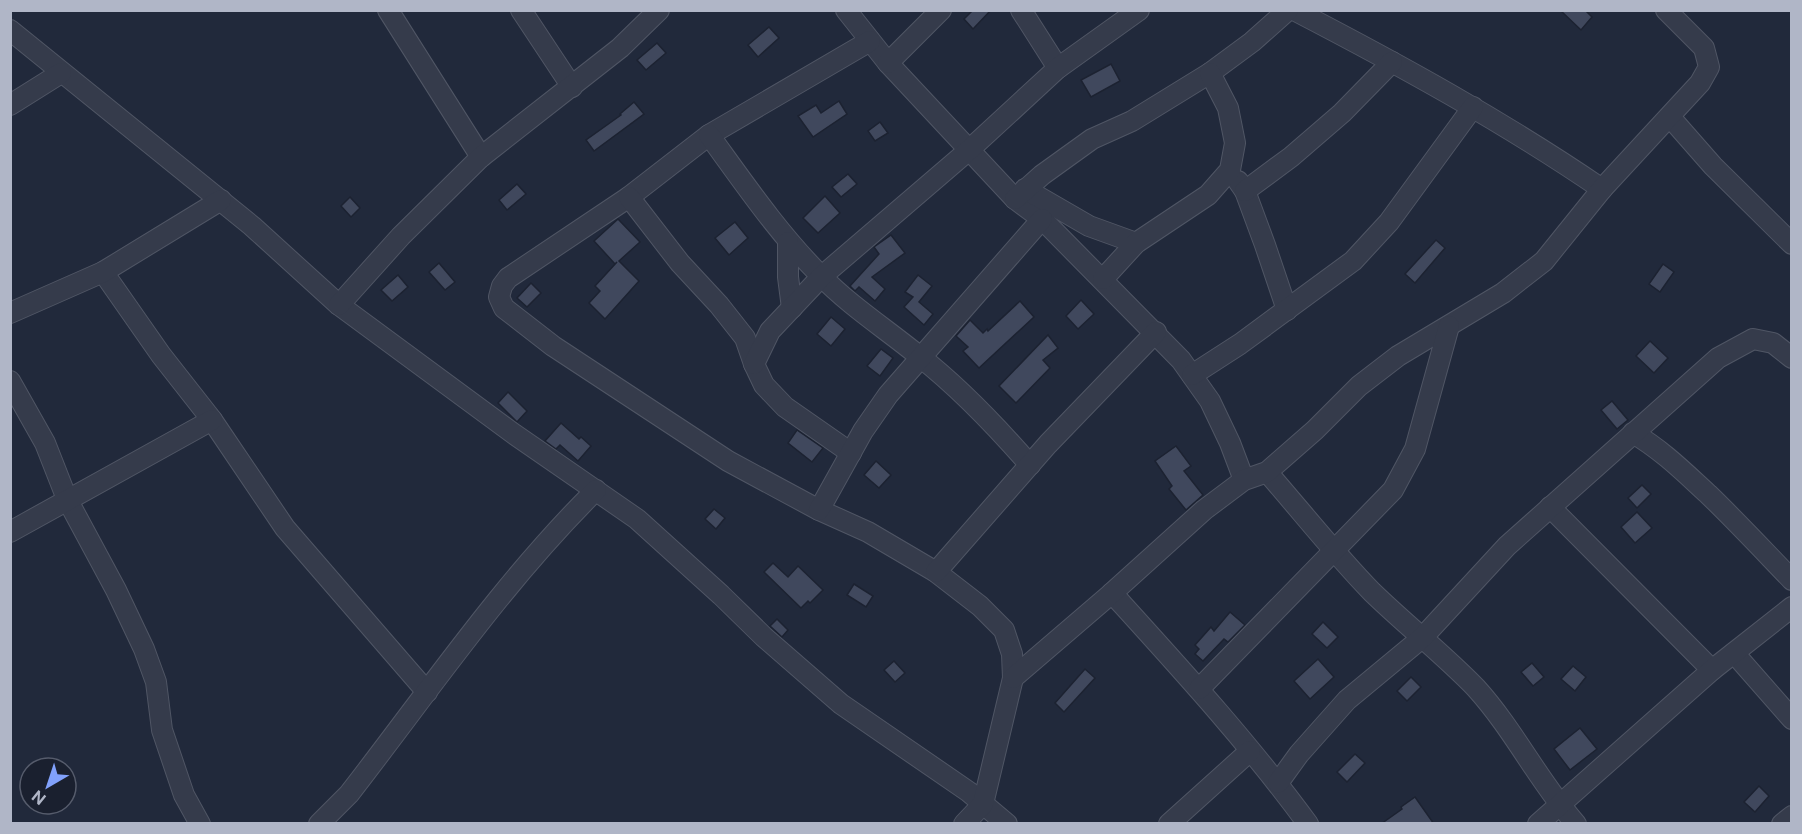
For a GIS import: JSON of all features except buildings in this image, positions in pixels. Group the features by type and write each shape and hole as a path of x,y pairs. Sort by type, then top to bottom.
{"street":[{"path":"388,10 481,157"},
{"path":"521,10 572,87"},
{"path":"339,305 401,236 481,157 620,48 659,10"},
{"path":"846,10 888,63 969,150 1020,194 1181,360 1210,401 1230,442 1244,480"},
{"path":"888,63 941,10"},
{"path":"1021,10 1058,68"},
{"path":"754,364 770,331 821,277 969,150 1058,68 1138,10"},
{"path":"1020,194 1057,163 1092,139 1132,121 1210,73 1252,42 1288,10"},
{"path":"1294,10 1473,107 1602,189"},
{"path":"1013,678 1204,510 1244,480 1267,472 1315,430 1359,386 1398,356 1503,293 1544,261 1602,189 1700,83 1709,66 1704,48 1666,10"},
{"path":"10,30 221,200 339,305 514,434 638,519 764,637 841,704 969,792 1007,824"},
{"path":"870,41 710,135 629,197 508,278 502,286 499,297 504,308 553,346 719,455 819,510 868,532 936,572 980,606 1004,630 1012,654 1013,678 983,804 964,824"},
{"path":"1245,191 1300,150 1342,113 1392,62"},
{"path":"10,105 61,73"},
{"path":"1103,279 1136,243 1208,195 1230,170 1235,143 1228,108 1210,73"},
{"path":"1192,375 1240,344 1353,261 1389,222 1473,107"},
{"path":"1670,117 1713,166 1791,244"},
{"path":"710,135 788,242 821,277 853,305 921,357 969,399 1030,465"},
{"path":"1230,170 1245,191 1287,310"},
{"path":"1020,194 1136,243"},
{"path":"629,197 680,263 719,305 745,338 764,386 785,407 851,453"},
{"path":"10,313 103,272 221,200"},
{"path":"819,510 863,431 888,395 1042,219"},
{"path":"788,242 788,277 792,308"},
{"path":"103,272 161,355 212,420 285,528 427,692"},
{"path":"1199,689 1393,490 1415,449 1449,326"},
{"path":"745,338 770,331"},
{"path":"936,572 1030,465 1156,332"},
{"path":"1278,783 1299,754 1347,700 1423,636 1507,546 1718,358 1754,339 1773,343 1791,358"},
{"path":"10,381 45,443 67,499 116,590 144,649 156,682 162,730 184,795 200,824"},
{"path":"10,532 212,420"},
{"path":"1633,433 1652,444 1679,466 1791,580"},
{"path":"1267,472 1378,597 1423,636 1476,689 1525,751 1559,804 1576,824"},
{"path":"319,824 349,794 510,584 551,536 596,490"},
{"path":"1550,507 1712,670"},
{"path":"1112,593 1199,689 1278,783 1308,824"},
{"path":"1538,824 1712,670 1791,607"},
{"path":"1734,653 1791,719"},
{"path":"1169,824 1250,751"},
{"path":"1782,824 1791,816"}]}
